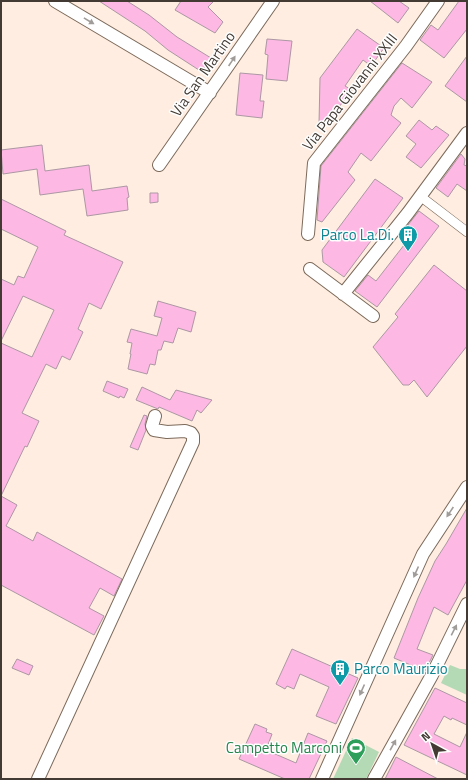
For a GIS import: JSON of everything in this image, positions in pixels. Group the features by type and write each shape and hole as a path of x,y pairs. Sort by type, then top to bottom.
{"street":[{"path":"55,1 210,93"},
{"name":"Via San Martino","path":"159,165 272,1"},
{"name":"Via Papa Giovanni XXIII","path":"308,234 314,163 406,46 438,1"},
{"path":"343,294 420,196 467,133"},
{"path":"420,196 467,232"},
{"path":"310,269 373,316"},
{"path":"38,779 193,442 193,436 191,433 185,431 167,432 154,430 152,426 155,416"},
{"path":"322,779 423,554 466,490"},
{"path":"374,779 432,675 467,604"}],"green space":[{"path":"450,665 460,669 467,669 467,695 441,683"},
{"name":"Campetto Marconi","path":"352,738 379,752 366,779 333,779"}],"building":[{"path":"99,1 127,1 149,15 177,37 211,58 202,72 168,50 145,31"},
{"path":"181,1 214,1 208,7 223,22 215,33 175,10"},
{"path":"370,1 399,1 409,8 398,23"},
{"path":"459,1 467,1 467,29 444,58 420,40 431,25 438,30"},
{"path":"357,29 384,48 371,66 363,60 345,86 352,90 326,124 319,124 320,78"},
{"path":"267,39 292,41 287,81 266,79 268,55 265,54"},
{"path":"467,56 467,102 445,86"},
{"path":"402,63 432,82 412,108 401,98 394,106 391,115 401,123 371,161 361,153 348,172 355,180 322,222 317,220 321,166"},
{"path":"240,73 263,75 260,101 264,101 262,118 236,115"},
{"path":"419,120 432,130 436,126 449,135 421,168 406,157 416,144 406,136"},
{"path":"42,145 45,171 89,165 92,191 127,186 129,197 127,198 128,210 87,216 83,189 40,195 37,169 3,174 1,150"},
{"path":"461,154 465,159 464,165 467,166 467,191 457,184 448,197 436,188"},
{"path":"375,179 403,198 344,277 323,262 322,250"},
{"path":"150,193 158,193 158,202 150,203"},
{"path":"1,199 66,231 64,235 123,262 101,309 89,303 78,329 83,332 70,360 62,356 56,369 46,364 22,413 39,421 1,496 1,343 32,357 54,310 23,296 1,341 1,279 14,285 18,276 24,278 38,247 1,229"},
{"name":"Parco La.Di.","path":"419,211 439,226 377,307 355,291 368,275 376,281 415,231 408,225"},
{"path":"434,265 467,291 467,346 427,397 414,380 409,385 403,385 373,347 398,317 395,314"},
{"path":"158,301 196,312 191,332 178,328 173,343 164,341 161,350 158,350 155,365 150,364 147,374 128,369 132,343 127,342 131,329 157,336 162,318 154,316"},
{"path":"107,381 128,389 124,398 120,396 119,398 103,391"},
{"path":"142,387 170,400 176,390 212,400 201,413 197,410 192,421 159,407 158,409 136,400"},
{"path":"144,415 147,416 145,424 146,430 138,450 130,447"},
{"path":"1,496 17,505 6,526 33,541 37,532 122,579 114,596 100,588 89,608 104,616 94,635 1,585"},
{"path":"467,508 467,580 448,615 434,607 417,649 433,655 425,671 394,658 418,598 435,561"},
{"name":"Parco Maurizio","path":"292,649 358,678 336,724 316,716 329,687 300,674 294,689 287,686 285,689 276,684"},
{"path":"17,659 33,666 29,675 12,668"},
{"path":"435,688 467,703 467,725 444,716 434,734 460,747 467,732 467,775 404,745"},
{"path":"255,724 267,729 266,732 272,734 266,750 296,763 308,733 327,741 309,779 285,779 239,759"},
{"path":"396,757 438,779 385,779"}],"place":[{"name":"Parco La.Di.","path":"408,252"},
{"name":"Parco Maurizio","path":"340,686"},
{"name":"Campetto Marconi","path":"356,765"}]}
